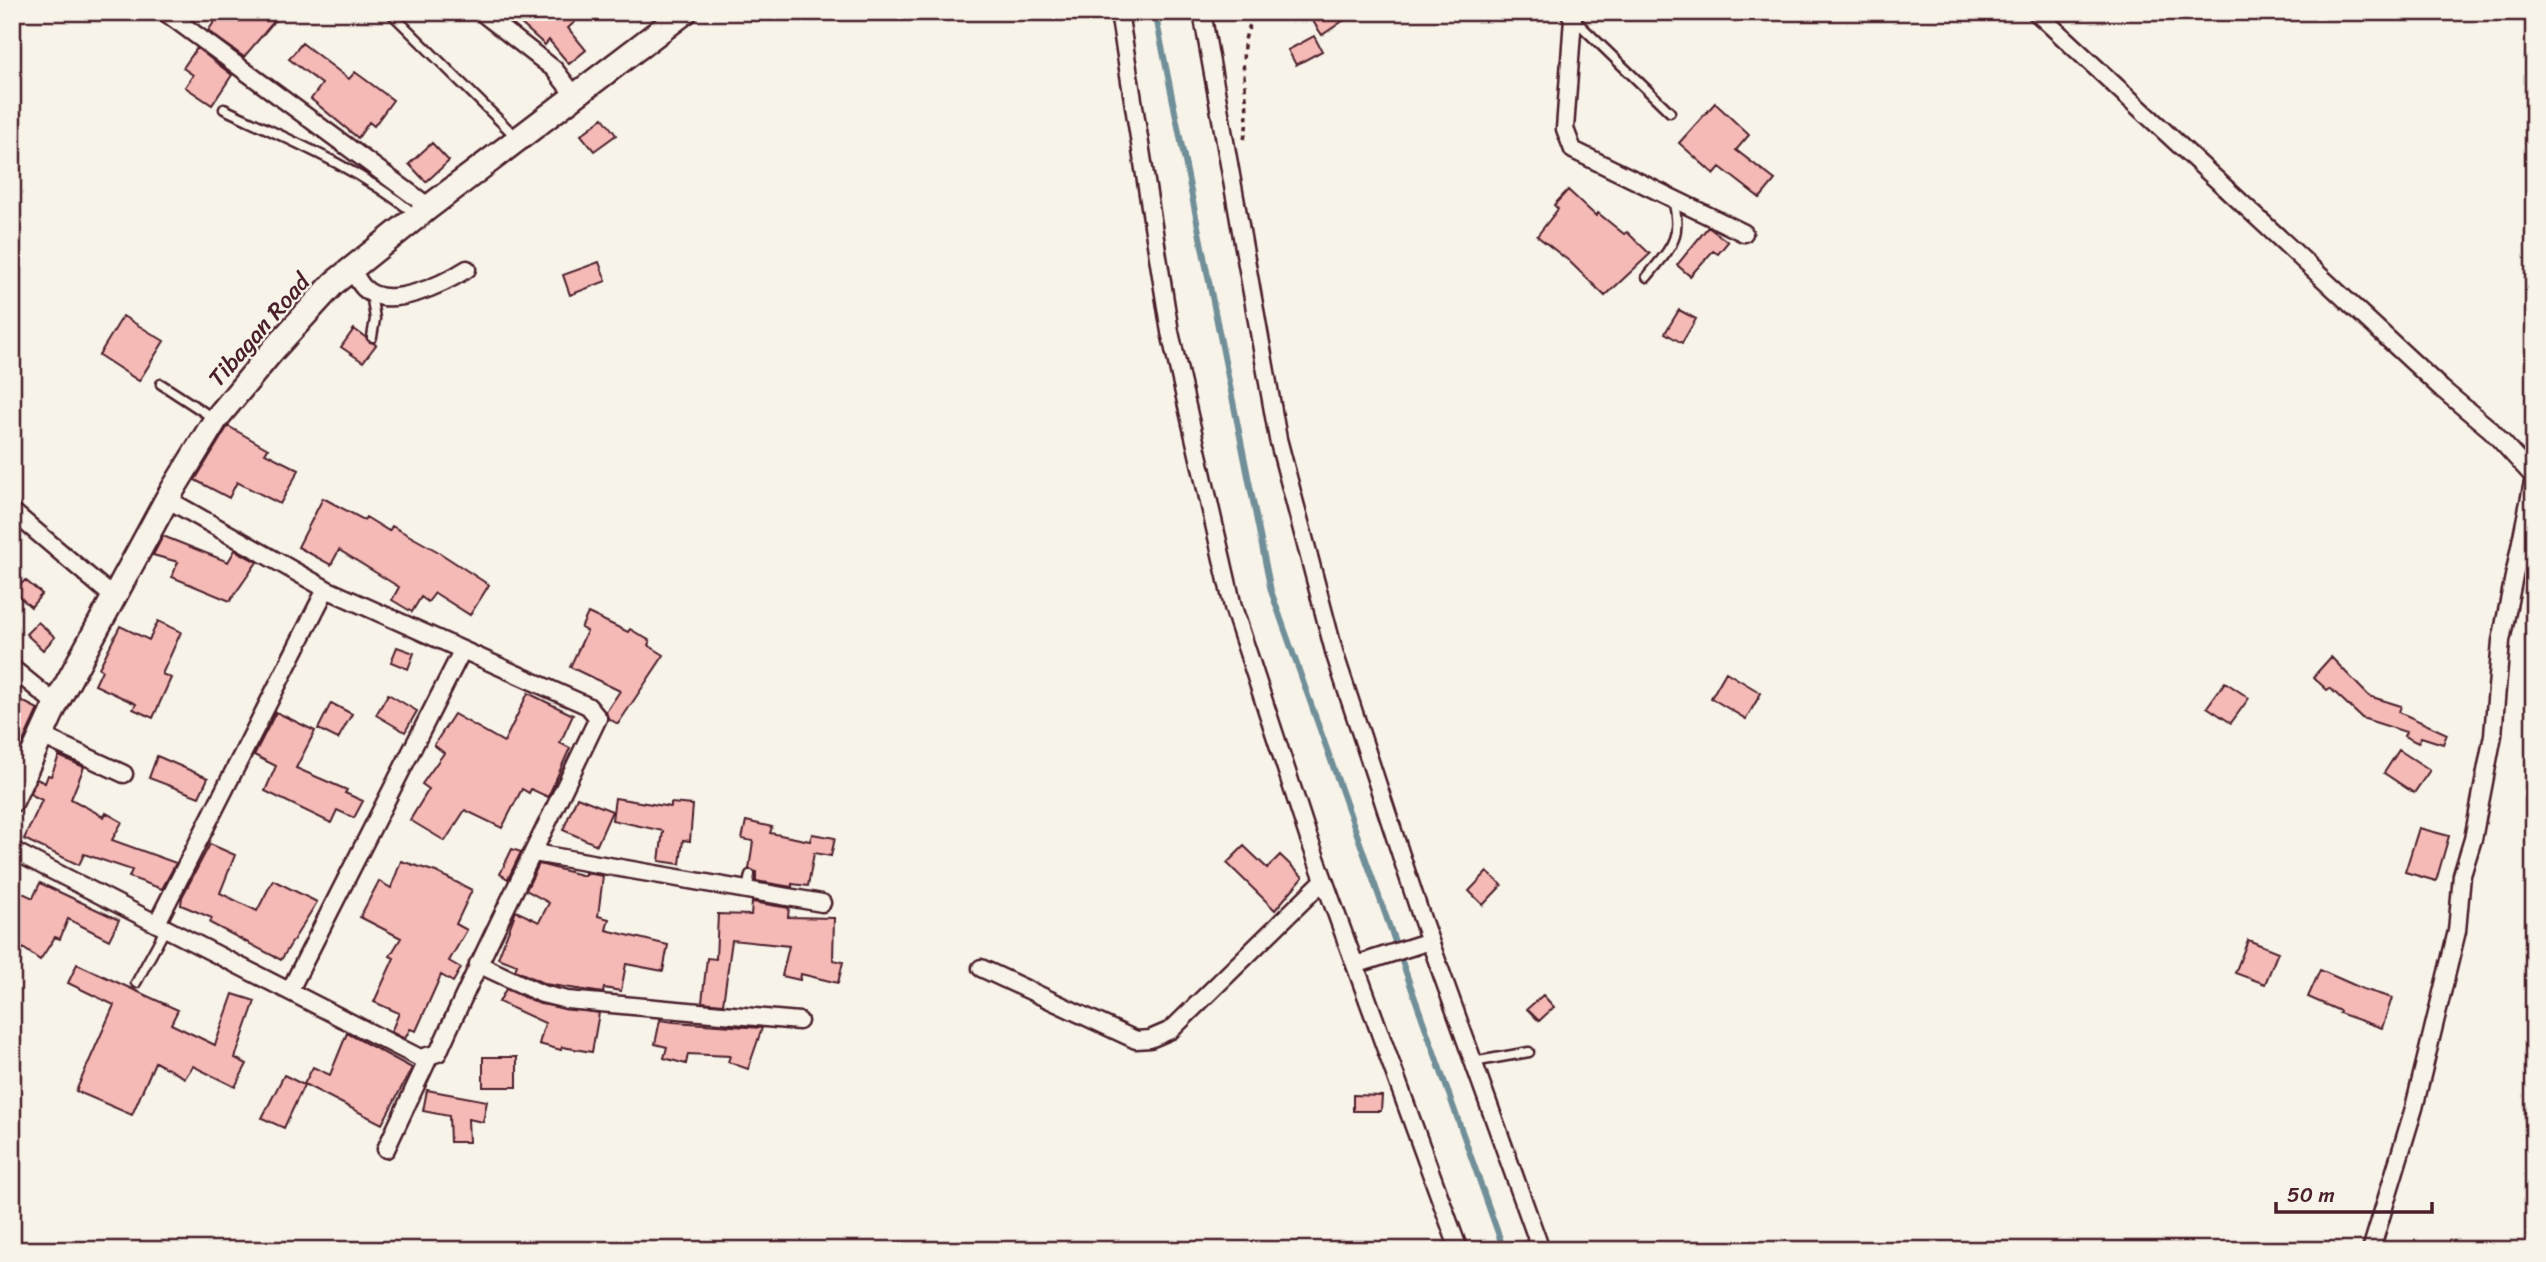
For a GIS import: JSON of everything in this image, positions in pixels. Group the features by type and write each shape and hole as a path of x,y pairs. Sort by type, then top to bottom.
{"main road":[{"name":"Tibagan Road","path":"12,800 56,704 167,499 216,419 273,350 334,283 685,12"}],"street":[{"path":"166,12 423,212"},
{"path":"481,12 554,69 575,96"},
{"path":"1119,12 1170,332 1233,607 1324,880 1361,963 1459,1250"},
{"path":"1202,12 1278,439 1335,655 1423,943 1473,1062 1541,1250"},
{"path":"2036,12 2442,389 2473,413 2534,477 2501,641 2493,735 2473,839 2462,875 2457,930 2414,1108 2371,1250"},
{"path":"1571,15 1564,129 1573,150 1744,233"},
{"path":"352,269 363,288 372,293 419,293 467,269"},
{"path":"12,850 420,1058 429,1057 438,1053 478,964 598,718 588,706 326,589 167,499"},
{"path":"12,511 113,596"},
{"path":"162,925 326,589"},
{"path":"290,990 462,650"},
{"path":"12,668 56,704"},
{"path":"42,736 124,774"},
{"path":"534,853 748,882 822,904"},
{"path":"981,968 1136,1041 1150,1039 1171,1030 1324,880"},
{"path":"1361,963 1423,943"},
{"path":"478,964 541,993 567,1000 799,1021"},
{"path":"386,1149 429,1057"}],"lane":[{"path":"390,12 518,139"},
{"path":"1571,15 1670,112"},
{"path":"224,109 351,170 423,212"},
{"path":"1647,277 1673,244 1679,231 1673,200"},
{"path":"372,293 375,319 372,337"},
{"path":"161,384 216,419"},
{"path":"135,983 162,925"},
{"path":"1473,1062 1529,1052"}],"path":[{"path":"1230,165 1244,143 1248,122 1241,54 1248,25 1258,12"}],"building":[{"path":"221,12 282,12 244,57 208,31"},
{"path":"525,12 586,12 568,28 586,50 569,64 549,40 545,45 518,21"},
{"path":"1307,12 1356,12 1322,35"},
{"path":"1314,36 1322,51 1296,65 1288,50"},
{"path":"302,43 349,79 355,72 393,100 374,126 369,122 358,138 311,99 322,84 289,59"},
{"path":"197,48 232,75 212,105 185,87 193,75 183,68"},
{"path":"1715,103 1749,135 1736,150 1775,180 1760,198 1720,167 1714,174 1679,143"},
{"path":"603,118 616,135 594,151 581,135"},
{"path":"432,143 449,161 426,182 409,164"},
{"path":"1568,190 1596,216 1598,213 1624,234 1627,232 1650,254 1605,296 1569,261 1537,236 1558,209 1554,205"},
{"path":"1708,227 1728,242 1718,254 1713,251 1690,276 1677,265"},
{"path":"599,262 606,281 570,295 563,275"},
{"path":"1679,310 1696,319 1682,343 1665,333"},
{"path":"123,316 164,341 139,381 99,355"},
{"path":"354,329 376,345 363,362 341,347"},
{"path":"228,426 268,449 265,453 299,470 280,504 237,482 229,498 195,480"},
{"path":"323,498 364,520 366,517 389,531 392,526 489,585 470,615 435,593 428,602 421,597 412,612 392,600 399,587 339,550 331,565 298,547"},
{"path":"163,536 228,562 235,550 257,562 230,601 172,577 178,562 153,555"},
{"path":"25,580 42,594 31,607 14,592"},
{"path":"588,613 628,632 630,629 650,641 648,645 664,655 618,724 608,718 606,712 620,691 570,667 587,631 581,628"},
{"path":"158,621 181,632 162,674 171,678 153,718 133,709 136,704 95,685 102,670 99,668 120,626 149,640"},
{"path":"38,622 55,637 43,650 26,634"},
{"path":"397,647 414,653 408,669 391,662"},
{"path":"2331,657 2369,696 2401,706 2399,712 2447,734 2443,744 2421,737 2418,743 2404,736 2406,732 2362,718 2330,688 2327,690 2313,677"},
{"path":"1726,672 1761,693 1746,719 1711,698"},
{"path":"2225,682 2249,698 2231,723 2207,707"},
{"path":"528,693 573,715 560,743 570,748 548,797 531,789 529,793 522,789 502,828 465,810 445,841 410,820 429,789 422,784 444,753 434,745 454,714 504,742"},
{"path":"388,694 417,711 405,732 376,715"},
{"path":"12,696 38,709 12,766"},
{"path":"331,703 352,714 338,739 318,729"},
{"path":"276,712 315,731 296,768 347,790 345,793 363,801 354,818 337,810 331,823 265,791 276,766 254,755"},
{"path":"2399,750 2430,770 2414,793 2384,773"},
{"path":"59,756 84,767 71,799 104,817 106,813 122,822 112,840 176,863 162,889 129,877 132,870 84,854 79,865 24,839 42,800 30,794 37,779 45,783 48,775 51,776"},
{"path":"157,756 208,778 199,797 149,778"},
{"path":"577,797 612,811 597,845 563,830"},
{"path":"615,798 671,807 671,803 693,805 690,841 683,840 680,864 659,861 663,831 612,820"},
{"path":"746,821 772,827 770,833 810,841 812,834 835,838 831,856 814,853 808,886 792,884 792,887 756,881 756,872 749,869 753,841 742,839"},
{"path":"2419,828 2449,836 2436,881 2405,872"},
{"path":"210,844 235,855 220,893 257,911 273,880 317,902 281,960 210,923 212,918 181,905 182,897"},
{"path":"1244,846 1267,868 1280,855 1303,877 1275,910 1227,863"},
{"path":"512,849 521,852 508,879 500,874"},
{"path":"401,861 436,872 472,890 456,924 467,930 449,961 461,968 453,982 441,975 416,1031 410,1029 405,1039 391,1032 399,1013 374,1002 394,958 390,956 401,938 360,917 379,881 391,888"},
{"path":"539,864 585,876 585,873 603,876 598,916 609,919 606,930 668,945 663,971 626,964 621,991 604,988 603,993 545,984 515,970 517,965 498,958 516,911 539,922 549,903 526,890"},
{"path":"1487,872 1502,885 1483,905 1469,891"},
{"path":"40,883 119,920 109,940 68,919 60,939 55,937 40,960 23,948 12,960 12,888 33,898"},
{"path":"752,902 789,908 788,917 834,918 833,960 843,962 838,983 801,974 800,980 782,976 789,946 732,940 723,1004 702,1002 707,958 716,959 718,914 751,915"},
{"path":"2248,940 2278,952 2265,984 2235,973"},
{"path":"77,964 178,1010 171,1024 215,1045 233,994 255,1001 235,1058 247,1064 235,1087 193,1066 185,1078 155,1062 132,1115 76,1091 114,1005 68,983"},
{"path":"2320,970 2363,989 2392,998 2382,1028 2339,1013 2340,1011 2308,997"},
{"path":"506,989 540,1004 599,1013 592,1052 562,1047 561,1050 539,1044 545,1023 499,1002"},
{"path":"1543,995 1554,1007 1539,1021 1527,1009"},
{"path":"660,1020 762,1028 748,1069 728,1062 730,1056 688,1054 686,1064 664,1058 667,1047 655,1044"},
{"path":"347,1033 412,1068 382,1124 304,1084 313,1067 330,1075"},
{"path":"483,1057 517,1057 517,1087 483,1087"},
{"path":"284,1075 304,1085 284,1128 262,1118"},
{"path":"427,1090 487,1101 483,1122 468,1119 469,1142 450,1142 449,1116 423,1111"},
{"path":"1353,1095 1382,1096 1381,1111 1353,1111"}],"waterway":[{"path":"1155,12 1271,591 1504,1250"}]}
